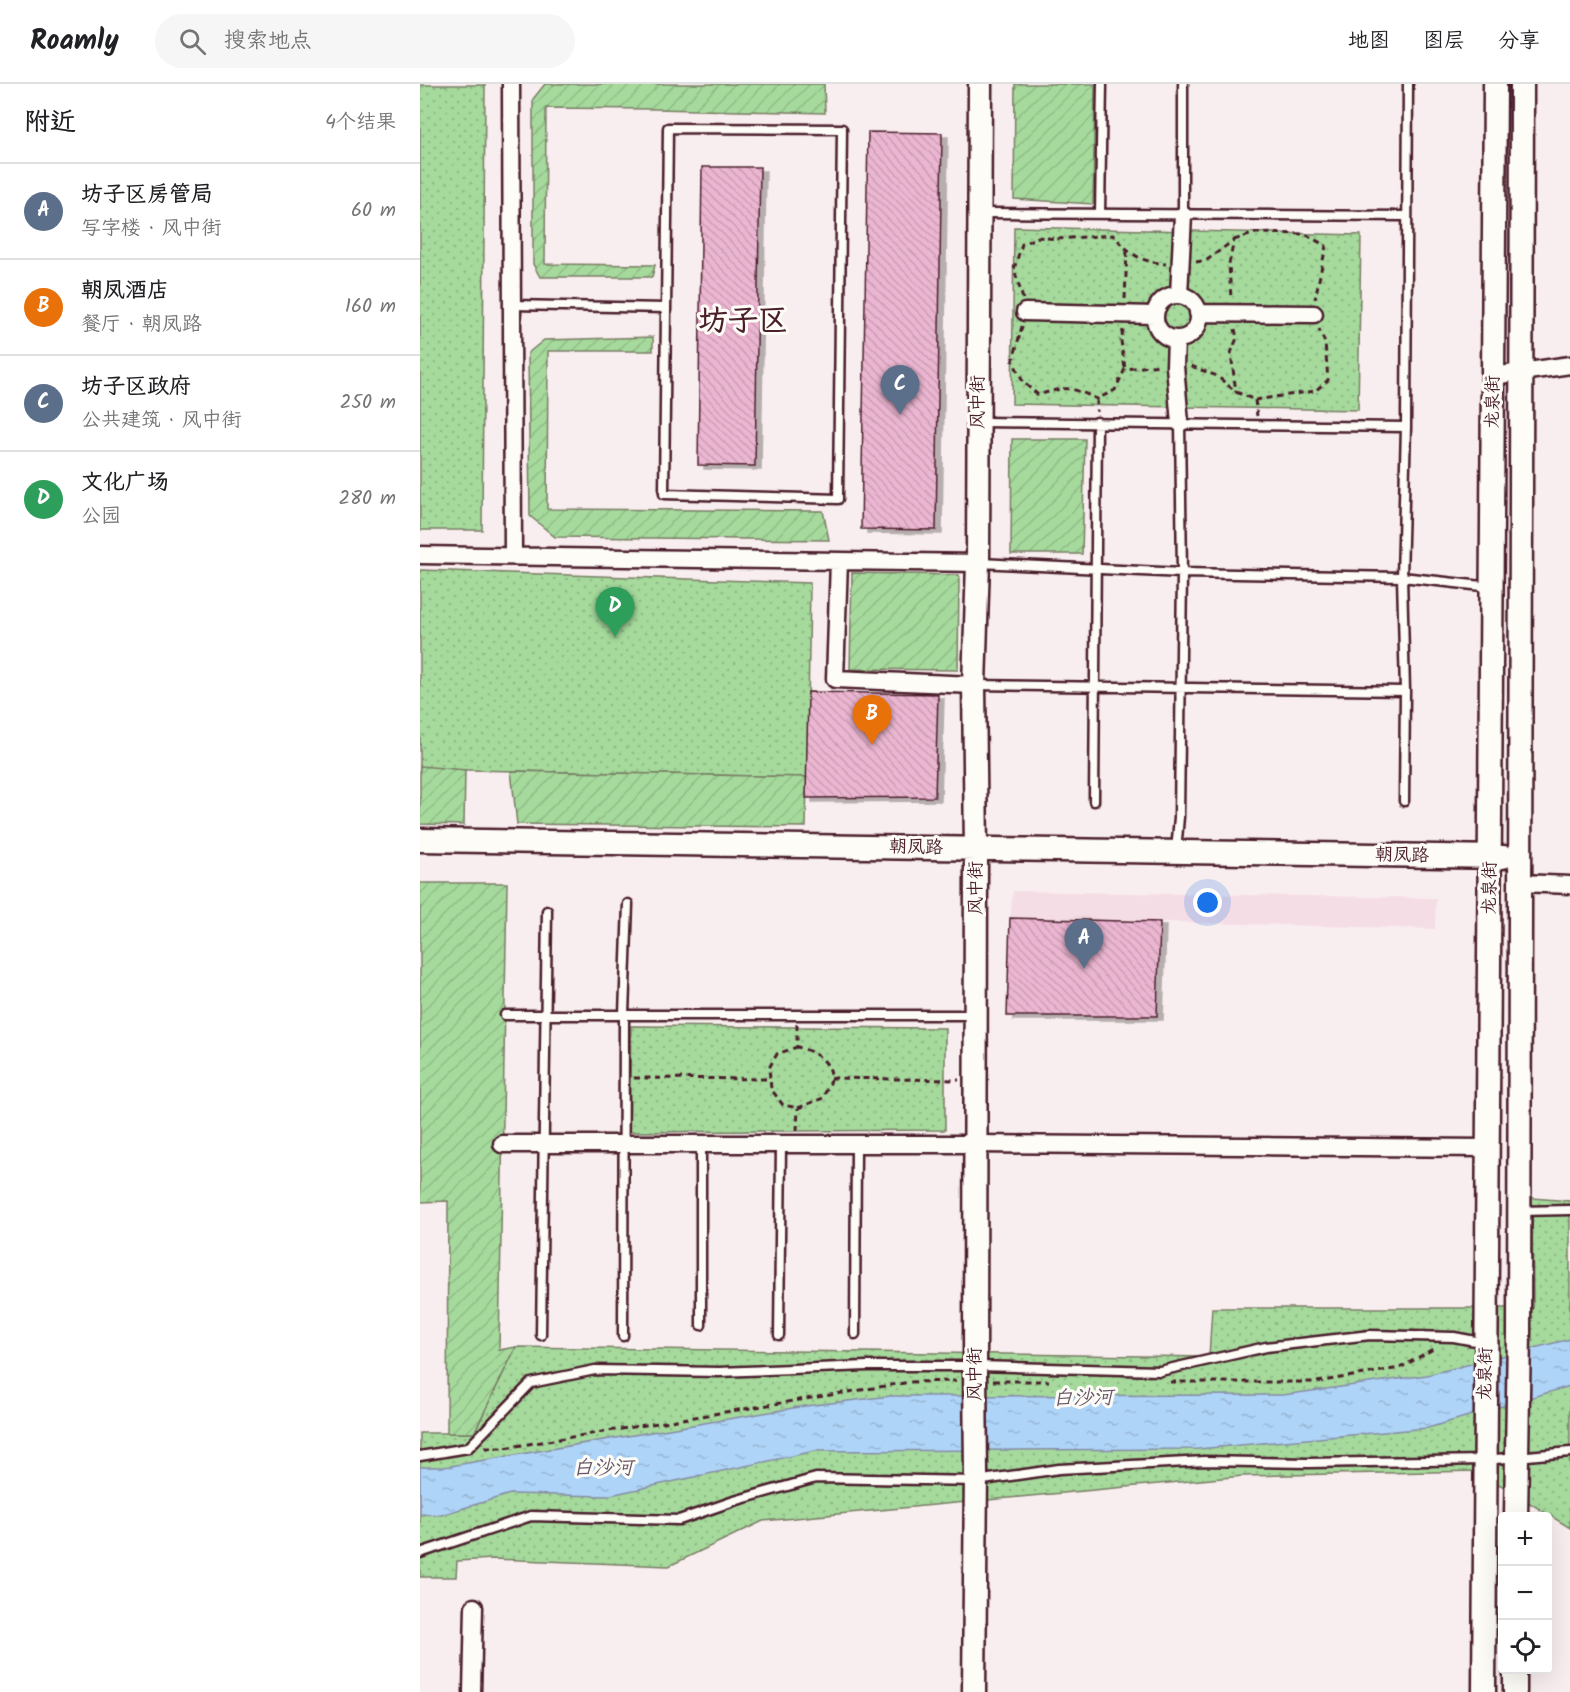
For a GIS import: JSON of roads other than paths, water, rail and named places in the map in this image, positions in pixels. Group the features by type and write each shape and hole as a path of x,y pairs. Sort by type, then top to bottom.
{"street":[{"path":"511,84 513,556"},
{"name":"风中街","path":"974,1692 975,685 978,563 980,84"},
{"name":"龙泉街","path":"1484,1692 1495,84"},
{"name":"龙泉街","path":"1516,1512 1522,84"},
{"path":"1179,295 1183,215"},
{"path":"1179,295 1192,301 1198,313 1198,320 1193,331 1176,339 1163,334 1155,315 1161,302 1166,298 1179,295"},
{"path":"1025,312 1155,315"},
{"path":"1198,313 1314,314"},
{"path":"1176,339 1175,366 1180,423"},
{"path":"1493,376 1570,365"},
{"path":"420,555 978,563"},
{"path":"839,561 835,679 975,685"},
{"name":"朝凤路","path":"420,840 1520,857"},
{"path":"1520,883 1570,885"},
{"path":"502,1144 975,1144 1488,1148"},
{"path":"472,1692 474,1607"},
{"path":"1515,1674 1515,1692"}],"lane":[{"path":"1100,214 1102,84"},
{"path":"1183,84 1183,215"},
{"path":"1404,801 1405,691 1402,578 1406,427 1408,84"},
{"path":"668,128 842,129 838,499 664,494 666,308 668,128"},
{"path":"979,213 1407,216"},
{"path":"512,305 666,308"},
{"path":"978,422 1406,427"},
{"path":"1094,801 1097,422"},
{"path":"1176,852 1179,817 1181,687 1180,423"},
{"path":"978,563 1182,573 1402,578 1492,587"},
{"path":"975,685 1405,691"},
{"path":"622,1336 622,1144 628,904"},
{"path":"541,1335 547,911"},
{"path":"505,1015 976,1015"},
{"path":"701,1144 701,1325"},
{"path":"779,1335 789,1144"},
{"path":"855,1334 856,1144"},
{"path":"1519,1211 1570,1210"},
{"path":"420,1456 468,1448 531,1383 595,1370 718,1372 867,1366 1160,1371 1266,1347 1370,1335 1454,1337 1487,1345"},
{"path":"420,1553 531,1516 679,1520 734,1501 816,1478 976,1477 1059,1469 1205,1461 1308,1463 1485,1450 1516,1457 1570,1452"}],"water":[{"name":"白沙河","path":"1570,1339 1570,1386 1428,1428 1198,1449 815,1451 606,1496 510,1494 441,1515 420,1514 420,1467 444,1467 805,1406 891,1396 1283,1395 1427,1375"}],"place":[{"name":"坊子区政府","path":"900,415"},
{"name":"文化广场","path":"615,637"},
{"name":"朝凤酒店","path":"872,745"},
{"name":"坊子区房管局","path":"1084,969"}],"district":[{"name":"坊子区","path":"743,322"}]}
